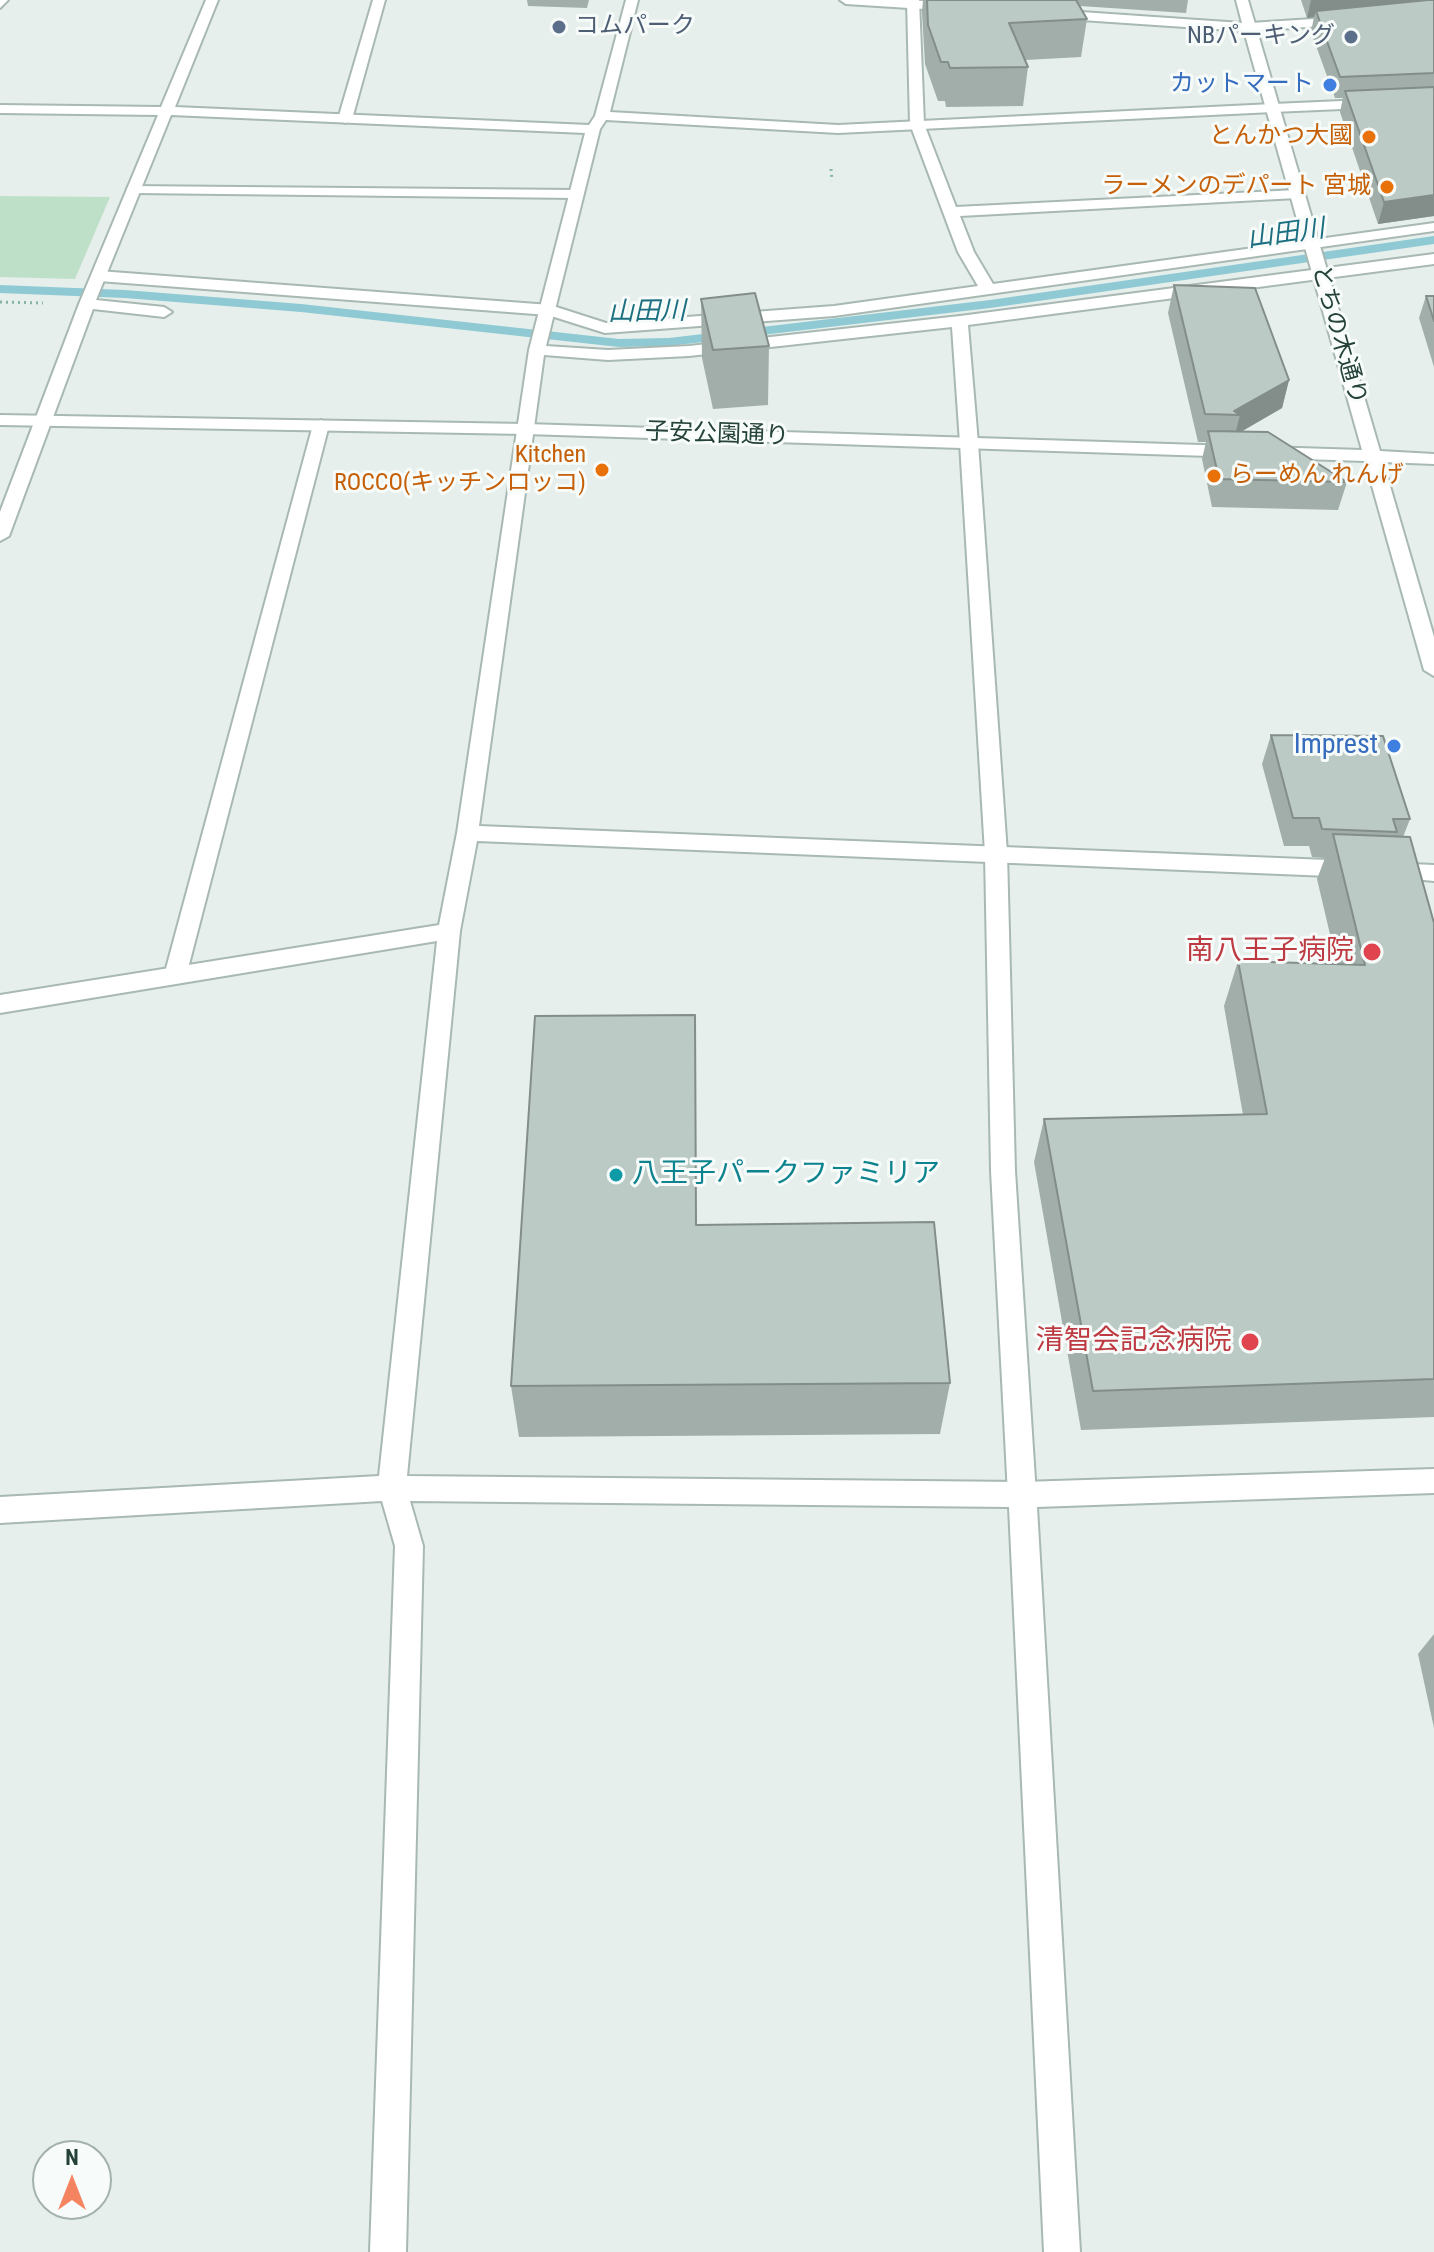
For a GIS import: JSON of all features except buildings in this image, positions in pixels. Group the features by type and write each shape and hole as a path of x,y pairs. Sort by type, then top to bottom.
{"street":[{"path":"0,536 46,420 87,303 212,0"},
{"path":"345,119 379,0"},
{"path":"388,2252 409,1546 392,1488 449,931 468,833 538,346 593,129 602,116 632,0"},
{"path":"846,0 913,2 975,9"},
{"name":"とちの木通り","path":"1242,0 1434,670"},
{"path":"913,2 917,124 966,252 989,291"},
{"path":"1037,13 1250,27 1359,20"},
{"path":"602,116 838,129 1434,101"},
{"path":"0,109 167,111 593,129"},
{"path":"134,189 576,194"},
{"path":"951,212 1297,194"},
{"path":"98,277 547,316 605,328 834,311 1313,247 1434,227"},
{"path":"538,346 608,355 689,351 960,321 1434,259"},
{"path":"87,303 164,312"},
{"path":"960,321 996,853 1003,1171 1062,2252"},
{"name":"子安公園通り","path":"0,420 526,429 1434,459"},
{"path":"175,976 321,425"},
{"path":"468,833 1434,873"},
{"path":"0,1004 449,931"},
{"path":"0,1510 392,1488 1022,1495 1434,1481"}],"green space":[{"path":"0,196 110,197 75,279 0,277"}],"waterway":[{"name":"山田川","path":"0,289 125,294 301,308 619,343 669,342 990,304 1434,240"}],"place":[{"name":"コムパーク","path":"559,27"},
{"name":"NBパーキング","path":"1351,37"},
{"name":"カットマート","path":"1330,85"},
{"name":"とんかつ大國","path":"1369,137"},
{"name":"ラーメンのデパート 宮城","path":"1387,187"},
{"name":"Kitchen ROCCO(キッチンロッコ)","path":"602,470"},
{"name":"らーめん れんげ","path":"1214,476"},
{"name":"Imprest","path":"1394,746"},
{"name":"南八王子病院","path":"1372,952"},
{"name":"八王子パークファミリア","path":"616,1175"},
{"name":"清智会記念病院","path":"1250,1342"}]}
